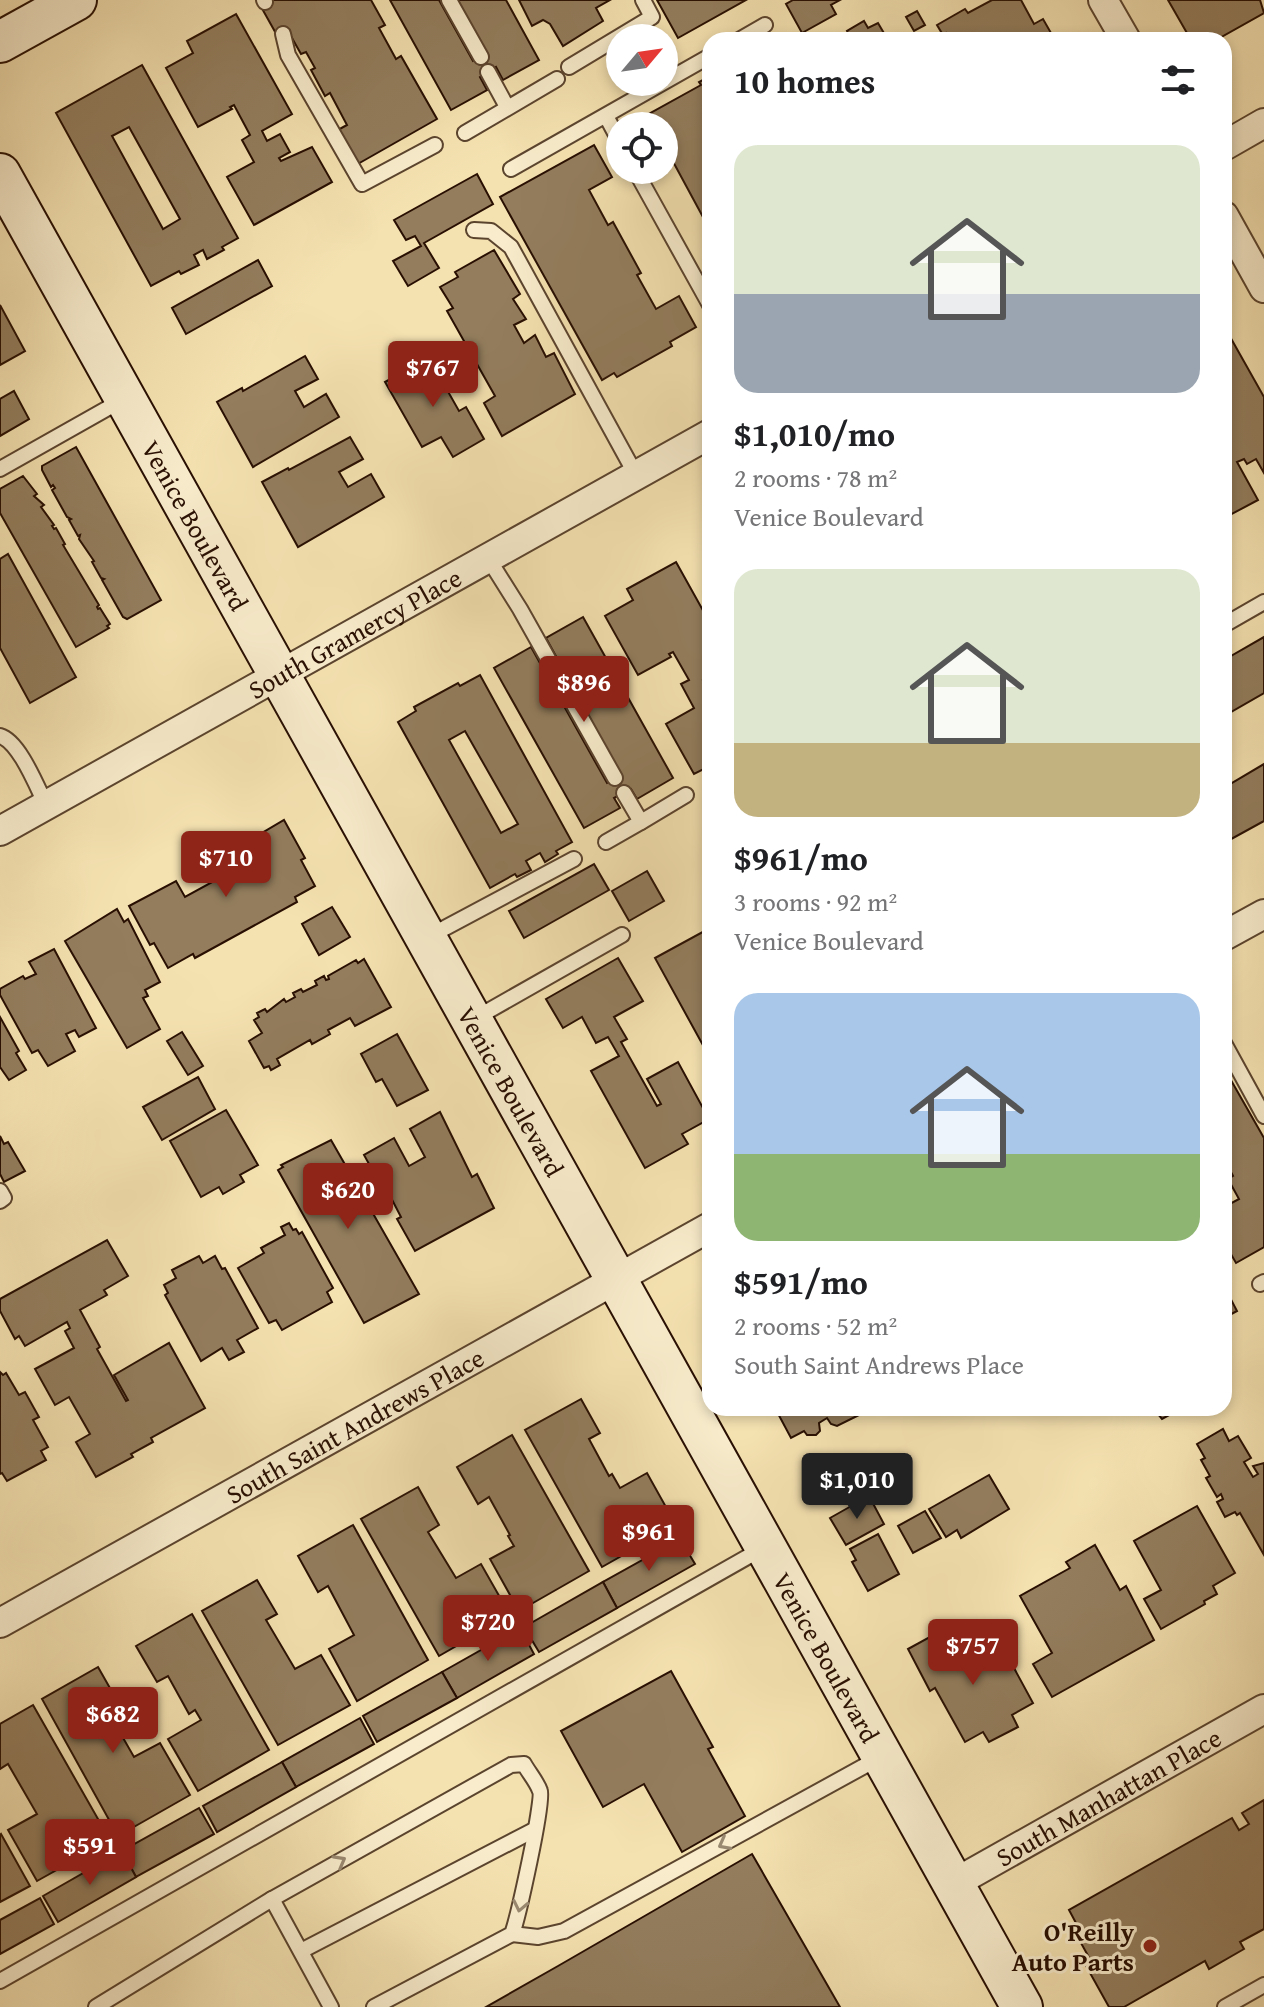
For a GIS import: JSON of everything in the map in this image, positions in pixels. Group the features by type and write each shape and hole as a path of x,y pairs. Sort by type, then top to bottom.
{"main road":[{"path":"0,42 76,0"},
{"name":"Venice Boulevard","path":"0,174 1022,2007"}],"street":[{"path":"1103,0 1121,32"},
{"path":"1232,141 1264,123"},
{"path":"1232,230 1264,288"},
{"name":"South Gramercy Place","path":"0,831 702,438"},
{"path":"1232,932 1264,914"},
{"name":"South Saint Andrews Place","path":"0,1623 702,1232"},
{"name":"South Manhattan Place","path":"953,1884 1264,1709"}],"lane":[{"path":"449,0 481,57"},
{"path":"569,67 652,17 643,0"},
{"path":"753,32 765,25"},
{"path":"283,34 288,55 362,184 435,145"},
{"path":"613,112 702,61"},
{"path":"488,72 507,107"},
{"path":"465,133 557,79"},
{"path":"511,169 606,116"},
{"path":"643,184 702,291"},
{"path":"474,230 491,231 511,247 636,475"},
{"path":"0,469 125,399"},
{"path":"488,558 615,778"},
{"path":"1232,620 1264,602"},
{"path":"0,736 7,738 18,752 46,805"},
{"path":"624,793 641,822"},
{"path":"606,842 686,795"},
{"path":"424,939 574,859"},
{"path":"471,1021 622,935"},
{"path":"1232,1058 1264,1116"},
{"path":"0,1191 4,1198 0,1201"},
{"path":"0,1981 765,1547"},
{"path":"374,2007 512,1934 538,1937 564,1931 883,1756"},
{"path":"96,2007 272,1899 511,1765 524,1764 541,1793 541,1806 512,1934"},
{"path":"301,1951 534,1830"},
{"path":"272,1899 331,2007"},
{"path":"1225,2007 1264,1985"}],"building":[{"path":"270,0 371,0 385,25 379,28 396,59 401,56 437,119 356,165 336,131 347,125 330,93 325,96 311,70 315,68 306,52 301,54 288,31 278,37 260,5"},
{"path":"390,0 439,0 473,61 487,54 457,0 506,0 539,60 503,80 496,67 480,77 487,90 451,110"},
{"path":"519,0 610,0 596,8 603,21 563,46 550,24 543,20 532,26"},
{"path":"657,0 746,0 678,38 678,24 670,24"},
{"path":"793,0 840,0 831,5 836,14 804,32 786,4"},
{"path":"992,0 1021,0 1034,24 1043,19 1050,32 941,32 937,25 965,9 968,13"},
{"path":"1168,0 1260,0 1264,13 1230,32 1186,32"},
{"path":"917,11 925,25 914,31 906,17"},
{"path":"236,14 292,114 262,131 267,141 280,134 290,152 279,158 281,161 312,147 332,182 254,225 227,177 254,162 242,140 250,135 234,105 198,127 166,68 193,53 187,41"},
{"path":"864,21 868,28 878,23 883,32 848,32"},
{"path":"142,65 238,238 207,259 203,250 194,255 199,265 181,274 179,271 151,286 56,113","holes":["129,127 180,219 163,229 112,136"]},
{"path":"702,80 702,215 678,171 678,112 652,112 701,85 699,82"},
{"path":"594,145 606,166 606,180 589,190 608,225 613,222 641,273 637,275 656,309 679,296 696,327 670,342 672,346 617,377 614,373 602,380 500,197"},
{"path":"477,174 493,204 424,243 439,268 408,286 393,261 421,246 415,236 406,240 394,220"},
{"path":"494,250 520,294 513,299 526,319 514,325 524,343 535,335 546,357 554,353 575,394 502,436 484,403 495,396 447,311 453,308 440,287 458,277 455,272"},
{"path":"258,260 272,286 186,334 172,308"},
{"path":"0,305 25,351 0,365"},
{"path":"1232,340 1264,397 1264,473 1256,459 1247,464 1244,459 1237,462 1258,500 1232,514"},
{"path":"305,356 318,379 295,391 304,407 326,394 339,417 253,467 217,402"},
{"path":"429,358 459,411 466,407 484,439 453,457 441,437 422,447 385,382"},
{"path":"14,391 29,419 0,436 0,399"},
{"path":"350,437 363,459 339,472 348,487 371,474 384,497 298,547 262,482"},
{"path":"76,447 161,600 127,619 123,617 79,539 80,535 52,490 55,488 53,485 51,487 42,470 42,466"},
{"path":"23,476 37,494 34,496 44,505 41,507 65,544 99,605 98,609 110,624 107,626 109,628 76,647 0,513 0,489"},
{"path":"8,554 76,677 30,703 0,648 0,559"},
{"path":"676,562 702,609 702,770 694,774 666,724 694,708 681,684 689,680 673,652 669,654 671,657 638,675 605,616 633,600 627,589"},
{"path":"583,617 673,778 637,799 631,789 614,798 620,808 584,828 494,668 531,647 607,783 621,775 546,638"},
{"path":"1264,637 1264,693 1232,711 1232,655"},
{"path":"480,675 572,842 545,862 540,853 526,861 531,870 517,877 515,874 490,888 398,722 416,711 414,707 458,683 460,686","holes":["465,731 518,824 501,833 449,740"]},
{"path":"1264,764 1264,821 1232,839 1232,783"},
{"path":"284,820 305,858 301,860 315,886 295,897 297,902 195,958 193,954 168,968 154,943 150,945 129,906 176,881 185,897 247,863 238,847"},
{"path":"594,864 609,890 524,938 509,911"},
{"path":"647,871 664,901 629,921 612,891"},
{"path":"332,907 350,937 319,955 302,924"},
{"path":"117,909 124,922 128,919 160,982 145,990 148,996 143,998 160,1029 127,1048 65,941"},
{"path":"702,932 702,1043 655,958"},
{"path":"54,949 96,1028 79,1037 75,1030 66,1034 75,1051 48,1066 38,1050 32,1053 0,995 0,989 23,976 25,979 36,974 29,962"},
{"path":"618,958 643,1001 614,1017 627,1039 621,1042 657,1106 661,1104 647,1079 678,1062 702,1106 702,1123 682,1134 688,1144 645,1168 591,1071 619,1056 608,1037 596,1043 582,1017 563,1028 546,999"},
{"path":"364,959 391,1007 355,1026 350,1018 328,1030 330,1034 312,1044 310,1040 277,1059 280,1065 271,1070 269,1066 264,1068 249,1041 262,1033 254,1020 259,1017 257,1013 265,1009 267,1012 284,999 286,1002 295,997 293,993 317,985 315,981 324,976 326,980 329,979 328,976 356,960 358,963"},
{"path":"0,1017 26,1070 9,1080 0,1067"},
{"path":"182,1032 203,1066 188,1075 167,1041"},
{"path":"397,1034 428,1090 397,1106 382,1079 376,1082 361,1054"},
{"path":"198,1077 215,1109 162,1140 143,1107"},
{"path":"1232,1082 1264,1138 1264,1247 1236,1263 1232,1256 1232,1203 1239,1199 1232,1186"},
{"path":"226,1110 258,1165 240,1175 244,1182 223,1194 219,1187 201,1197 170,1141"},
{"path":"440,1112 472,1177 477,1174 494,1208 415,1251 397,1219 401,1217 387,1190 384,1191 364,1155 394,1138 409,1166 425,1157 410,1129"},
{"path":"0,1136 4,1144 8,1142 25,1171 4,1182 0,1174"},
{"path":"331,1140 419,1294 364,1323 278,1170 283,1167 281,1165"},
{"path":"289,1223 293,1230 296,1229 299,1234 302,1232 333,1288 327,1292 332,1302 282,1330 276,1320 269,1323 238,1268 264,1253 261,1248 285,1235 281,1227"},
{"path":"107,1240 128,1276 104,1290 107,1295 80,1310 100,1347 97,1349 126,1401 114,1375 169,1343 205,1408 151,1438 153,1442 131,1454 133,1457 96,1477 76,1442 90,1434 69,1397 55,1405 35,1369 74,1348 65,1331 70,1328 67,1322 25,1346 19,1336 15,1339 0,1311 0,1299"},
{"path":"199,1256 203,1263 215,1256 222,1269 225,1268 258,1328 237,1340 244,1352 229,1360 222,1348 201,1361 165,1295 168,1293 164,1285 176,1278 172,1270"},
{"path":"0,1372 3,1375 6,1373 19,1395 25,1392 39,1417 33,1420 48,1447 41,1451 46,1460 7,1481 0,1474"},
{"path":"581,1399 600,1433 589,1439 609,1476 612,1474 620,1488 647,1473 676,1525 602,1567 525,1430"},
{"path":"779,1416 857,1416 837,1426 827,1418 819,1423 820,1431 816,1435 807,1435 804,1431 791,1438"},
{"path":"1223,1429 1229,1441 1238,1436 1251,1458 1244,1462 1253,1477 1258,1474 1253,1466 1264,1463 1264,1555 1240,1513 1225,1517 1217,1502 1223,1499 1221,1494 1217,1497 1206,1478 1210,1476 1197,1444"},
{"path":"512,1435 589,1571 519,1611 490,1559 514,1546 510,1535 489,1497 478,1504 457,1467"},
{"path":"989,1475 1009,1509 961,1538 957,1530 946,1537 929,1509"},
{"path":"418,1487 439,1525 428,1532 456,1578 481,1564 510,1615 439,1656 361,1519"},
{"path":"869,1496 884,1524 846,1545 830,1518"},
{"path":"1197,1506 1235,1573 1213,1586 1217,1594 1204,1601 1205,1604 1161,1629 1144,1599 1161,1590 1134,1541"},
{"path":"925,1511 941,1538 913,1553 898,1526"},
{"path":"353,1525 428,1660 357,1701 329,1649 354,1635 328,1586 318,1592 298,1556"},
{"path":"878,1534 899,1574 868,1591 852,1562 856,1560 850,1549"},
{"path":"680,1539 695,1564 617,1608 603,1582"},
{"path":"1095,1545 1120,1590 1126,1586 1154,1640 1052,1697 1033,1664 1052,1653 1020,1596 1070,1568 1066,1562"},
{"path":"257,1580 277,1614 266,1620 295,1669 321,1655 350,1705 278,1745 202,1611"},
{"path":"603,1582 617,1608 539,1652 524,1627"},
{"path":"192,1614 269,1750 198,1791 168,1739 201,1720 195,1710 189,1714 168,1676 157,1682 136,1646"},
{"path":"520,1628 534,1654 457,1698 442,1672"},
{"path":"937,1633 950,1658 976,1644 983,1657 1002,1646 1033,1703 1012,1715 1018,1727 989,1742 983,1732 965,1742 935,1688 930,1691 908,1649"},
{"path":"98,1667 119,1704 107,1710 134,1757 160,1743 190,1795 118,1836 42,1699"},
{"path":"671,1671 713,1747 708,1749 745,1816 682,1852 644,1784 603,1807 561,1731"},
{"path":"442,1672 457,1698 377,1742 363,1716"},
{"path":"33,1705 110,1840 37,1881 8,1830 37,1814 8,1764 0,1769 0,1724"},
{"path":"360,1718 374,1744 296,1787 282,1762"},
{"path":"282,1762 296,1787 217,1832 203,1806"},
{"path":"1264,1800 1264,1929 1240,1942 1244,1949 1209,1969 1205,1961 1124,2007 1109,2007 1085,1964 1091,1961 1071,1925 1076,1923 1069,1910 1232,1818 1239,1830 1249,1824 1242,1813"},
{"path":"199,1808 214,1834 136,1877 122,1851"},
{"path":"0,1835 30,1886 0,1902"},
{"path":"122,1851 136,1877 58,1922 43,1896"},
{"path":"752,1854 840,2007 486,2007 558,1966"},
{"path":"40,1898 54,1924 0,1954 0,1920"}],"place":[{"name":"O'Reilly Auto Parts","path":"1150,1946"}]}
